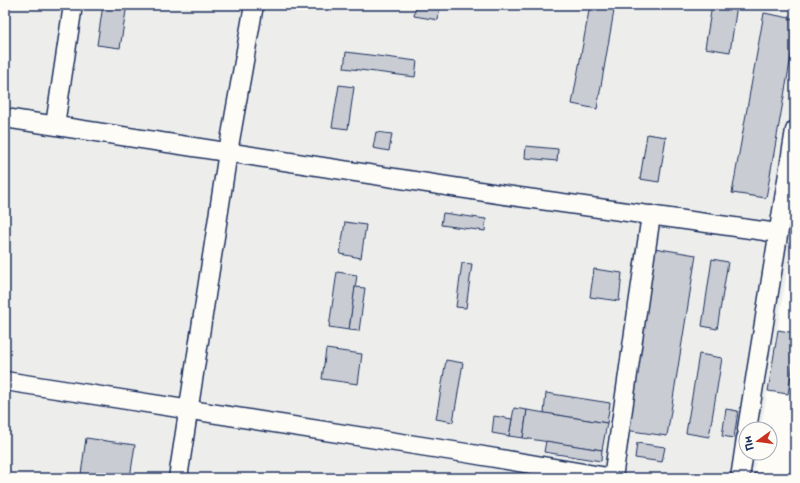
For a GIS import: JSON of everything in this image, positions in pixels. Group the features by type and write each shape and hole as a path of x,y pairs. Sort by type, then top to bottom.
{"lane":[{"path":"55,125 73,5"},
{"path":"178,478 228,152 254,5"},
{"path":"5,118 497,193 778,233"},
{"path":"748,421 795,130"},
{"path":"5,381 189,409 613,478 651,215"},
{"path":"740,478 743,461"}],"shaded area":[{"path":"5,5 795,5 795,223 762,421 738,421 738,461 756,461 753,478 5,478"}],"building":[{"path":"103,5 127,5 120,48 97,45"},
{"path":"416,5 440,5 438,20 414,16"},
{"path":"590,5 615,5 597,109 572,104"},
{"path":"712,5 737,5 730,52 705,48"},
{"path":"764,13 795,19 795,34 766,198 732,193"},
{"path":"346,52 417,61 415,77 344,68"},
{"path":"339,85 354,87 348,129 332,127"},
{"path":"376,132 392,134 389,151 373,148"},
{"path":"647,134 666,137 659,182 640,179"},
{"path":"526,146 558,149 557,161 525,158"},
{"path":"443,213 486,219 485,231 441,225"},
{"path":"345,222 366,225 361,258 340,254"},
{"path":"654,248 696,255 667,436 625,430"},
{"path":"712,259 728,262 717,329 702,326"},
{"path":"462,263 472,264 466,308 456,307"},
{"path":"594,269 622,273 619,301 590,297"},
{"path":"337,272 357,275 349,330 329,327"},
{"path":"355,287 365,288 359,331 349,330"},
{"path":"778,330 795,333 795,351 788,394 768,391"},
{"path":"326,349 362,354 358,384 322,379"},
{"path":"699,354 722,358 709,437 686,433"},
{"path":"446,360 463,363 453,422 436,419"},
{"path":"546,393 610,403 607,423 544,413"},
{"path":"514,408 527,410 523,438 509,436"},
{"path":"726,409 738,411 734,438 722,436"},
{"path":"527,410 607,423 602,450 523,438"},
{"path":"494,416 512,419 509,436 492,433"},
{"path":"86,438 135,445 130,478 108,478 81,474"},
{"path":"546,441 602,450 601,461 544,452"},
{"path":"637,443 665,447 662,462 635,458"},
{"path":"754,473 772,475 771,478 754,478"},
{"path":"223,475 243,478 223,478"},
{"path":"494,475 512,478 494,478"}]}
